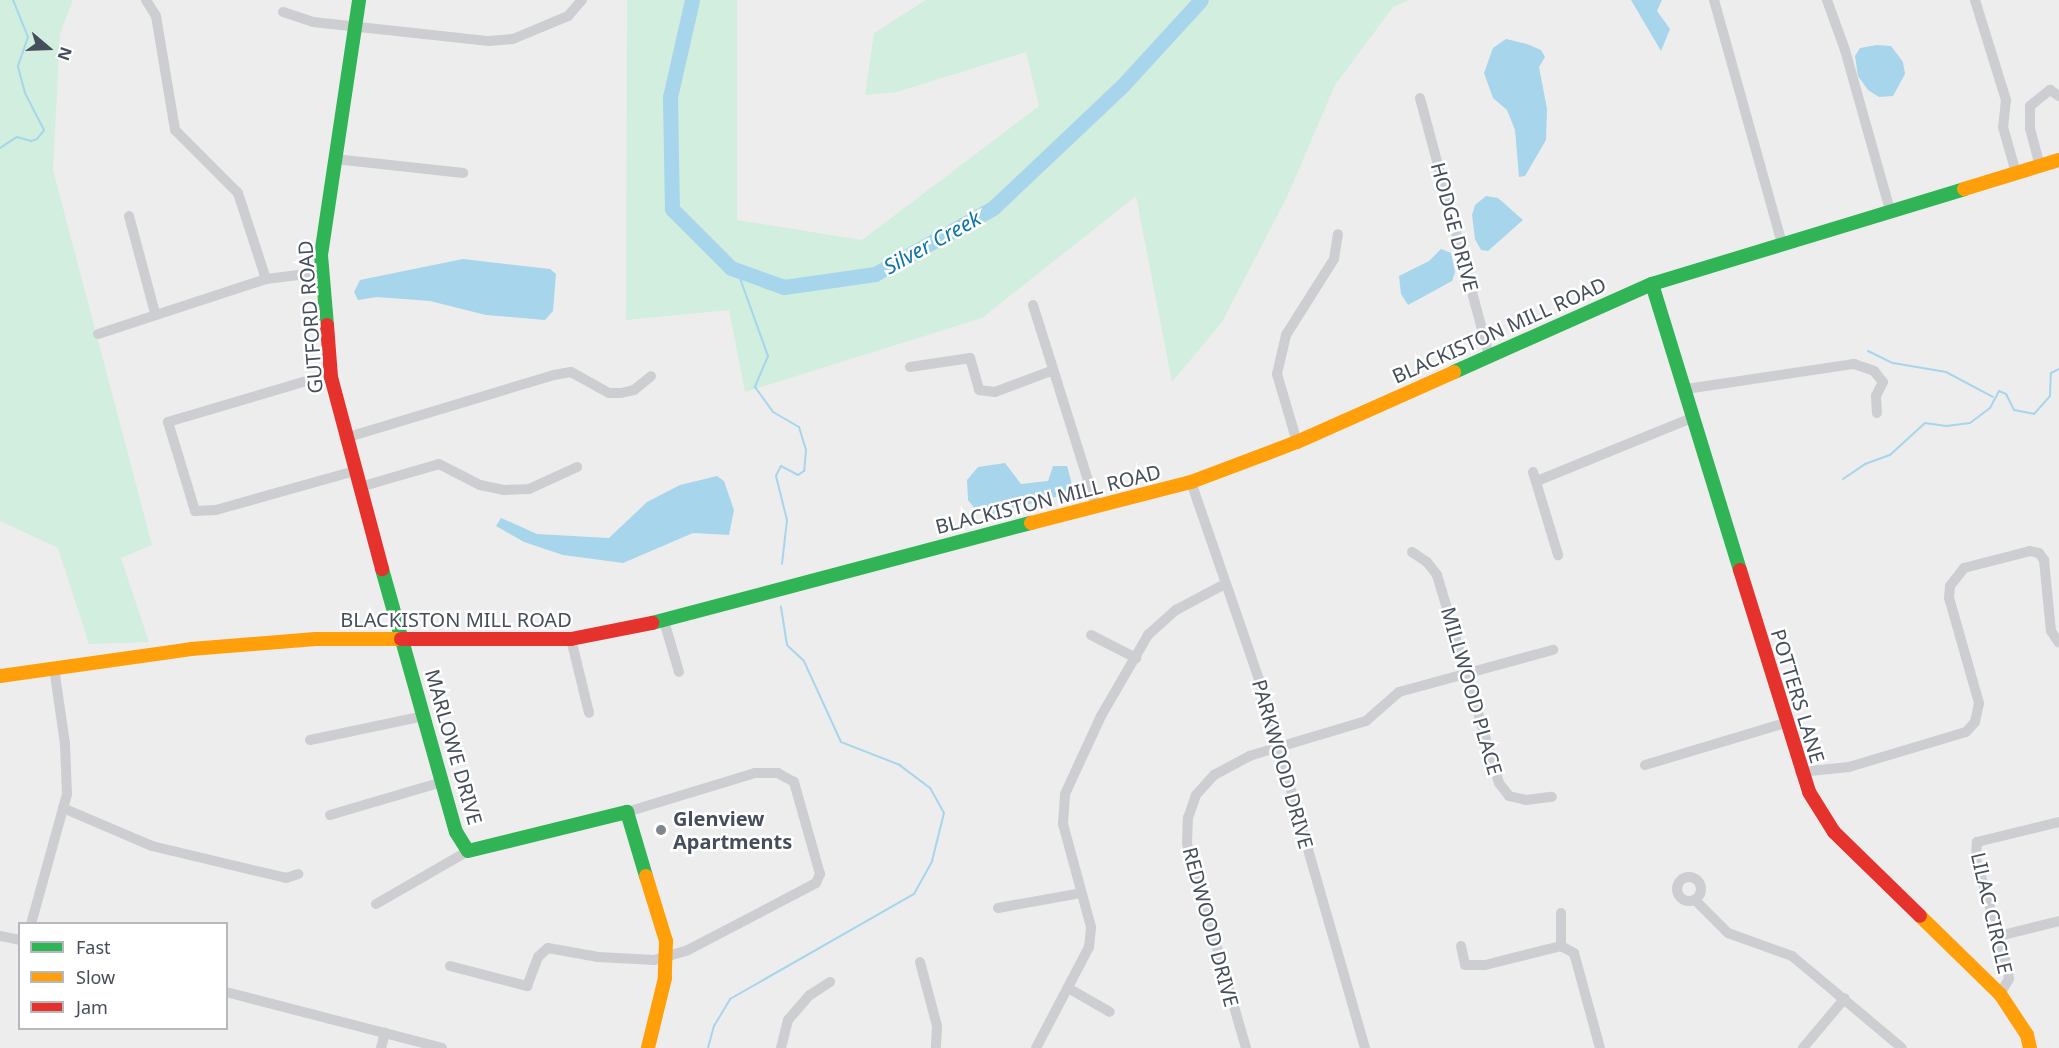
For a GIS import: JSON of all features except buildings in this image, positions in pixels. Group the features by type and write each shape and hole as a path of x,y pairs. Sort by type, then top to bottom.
{"main road":[{"name":"GUTFORD ROAD","path":"359,0 335,159 324,215 323,272 331,377 345,438 360,486"},
{"name":"BLACKISTON MILL ROAD","path":"0,676 191,649 316,639 571,639 664,621 1191,482 1298,442 1652,284 1782,243 1863,222 1890,210 2059,160"},
{"name":"POTTERS LANE","path":"1652,284 1686,389 1800,772 1834,832 2000,994 2026,1035 2030,1048"},
{"name":"MARLOWE DRIVE","path":"360,486 456,832 468,851 627,812"},
{"path":"627,812 666,941 665,978 648,1048"}],"street":[{"path":"146,0 156,16 176,130 238,193 266,279"},
{"path":"283,12 313,22 355,28 489,41 513,39 568,16 582,0"},
{"path":"1714,0 1782,243"},
{"path":"1827,0 1845,50 1890,210"},
{"path":"1975,0 2006,99 2004,127 2016,173"},
{"path":"2040,166 2030,128 2030,106 2050,90 2059,96"},
{"name":"HODGE DRIVE","path":"1420,98 1489,356"},
{"path":"335,159 463,173"},
{"path":"129,216 155,313"},
{"path":"1298,442 1277,374 1286,335 1334,259 1338,234"},
{"path":"98,334 155,313 266,279 323,272"},
{"path":"1033,305 1051,371 1096,506"},
{"path":"910,367 970,358 979,390 995,392 1051,371"},
{"path":"1686,389 1854,364 1874,372 1883,382 1876,396 1877,413"},
{"path":"345,438 554,375 571,372 609,393 634,390 651,376"},
{"path":"331,377 303,382 168,422 195,511 216,510 355,471"},
{"path":"1558,555 1535,476 1694,417"},
{"path":"360,486 439,464 480,485 504,490 529,489 577,467"},
{"name":"PARKWOOD DRIVE","path":"1191,482 1223,585 1260,682 1365,1048"},
{"path":"1800,772 1849,767 1966,732 1975,722 1979,703 1950,612 1950,586 1964,568 2030,551 2039,553 2044,560 2051,631 2059,644"},
{"name":"MILLWOOD PLACE","path":"1412,552 1427,562 1437,575 1499,783 1509,796 1526,800 1552,796"},
{"path":"1036,1048 1089,947 1091,927 1063,824 1065,794 1101,716 1148,635 1176,610 1223,585"},
{"path":"664,621 679,672"},
{"path":"1091,635 1136,658"},
{"path":"571,639 589,713"},
{"name":"REDWOOD DRIVE","path":"1246,1048 1187,843 1188,818 1196,795 1214,774 1249,756 1366,720 1399,692 1553,650"},
{"path":"32,922 63,808 68,777 54,668"},
{"path":"310,740 424,716"},
{"path":"1645,765 1785,723"},
{"path":"450,966 527,986 538,957 548,948 637,961 688,950 816,883 820,874 794,782 778,773 755,773 627,812"},
{"path":"330,815 442,782"},
{"path":"63,808 152,846 286,878 298,874"},
{"name":"LILAC CIRCLE","path":"2000,994 2008,979 1999,936 1976,859 1977,842 2059,822"},
{"path":"376,904 468,851"},
{"path":"998,908 1081,893"},
{"path":"1695,900 1728,933 1792,956 1902,1048"},
{"path":"1561,946 1562,913"},
{"path":"1999,936 2059,921"},
{"path":"0,936 18,940"},
{"path":"1461,946 1466,965 1485,965 1561,946 1574,953 1600,1048"},
{"path":"920,962 937,1026 936,1048"},
{"path":"781,1048 788,1020 810,995 830,982"},
{"path":"1068,988 1110,1012"},
{"path":"228,993 442,1048"},
{"path":"1803,1048 1845,999"},
{"path":"381,1048 385,1033"}],"green space":[{"path":"0,0 73,0 60,34 53,170 152,545 121,558 149,642 89,644 58,548 0,521"},
{"path":"627,0 737,0 737,220 862,240 1039,106 1026,52 897,92 865,95 874,33 926,0 1409,0 1393,7 1335,85 1287,197 1222,322 1172,382 1136,196 982,318 745,392 729,310 626,320"}],"water":[{"path":"1631,0 1662,0 1657,11 1670,29 1661,51"},
{"path":"1506,39 1541,50 1545,57 1539,67 1547,109 1546,140 1525,176 1519,177 1515,130 1507,110 1493,98 1484,73 1493,48"},
{"path":"1877,45 1891,46 1903,62 1905,74 1893,96 1879,97 1868,90 1858,76 1855,56 1860,48"},
{"path":"1486,196 1498,198 1523,220 1488,251 1481,250 1475,239 1472,215 1475,205"},
{"path":"1441,249 1451,253 1455,272 1452,281 1408,305 1401,294 1399,276 1429,261"},
{"path":"463,259 550,269 556,274 553,311 545,320 486,315 430,301 377,297 358,300 354,292 360,280"},
{"path":"1005,463 1021,484 1048,481 1053,466 1067,466 1074,492 992,514 976,510 968,500 967,480 978,467"},
{"path":"717,476 724,481 734,510 729,535 693,533 623,563 563,555 524,542 496,526 501,518 537,534 609,538 647,502 680,485"}],"waterway":[{"path":"0,148 17,137 31,141 37,139 44,130 25,93 18,66 28,37 13,0"},
{"name":"Silver Creek","path":"692,0 670,97 672,209 731,268 784,287 875,274 993,208 1123,85 1201,0"},
{"path":"737,270 768,356 755,387 773,412 799,427 806,450 804,471 798,475 781,466 776,476 787,520 782,564"},
{"path":"1868,351 1893,363 1946,372 1993,397"},
{"path":"1843,479 1865,464 1890,455 1925,423 1946,426 1970,423 1990,408 1999,391 2006,394 2014,410 2034,414 2050,396 2051,373 2059,369"},
{"path":"708,1048 714,1026 730,999 914,894 932,861 944,813 930,788 900,765 841,742 804,661 787,645 781,606"}],"traffic: fast":[{"path":"327,325 321,255 359,0"},
{"path":"1454,372 1652,284 1964,189"},
{"path":"1652,284 1740,570"},
{"path":"652,623 1031,523"},
{"path":"382,569 456,832 468,851 627,812 646,876"}],"traffic: slow":[{"path":"1964,189 2059,160"},
{"path":"1031,523 1191,482 1297,442 1454,372"},
{"path":"0,676 191,649 316,639 401,639"},
{"path":"646,876 666,941 665,978 648,1048"},
{"path":"1920,916 2000,994 2027,1035 2030,1048"}],"traffic: jam":[{"path":"327,325 331,377 382,569"},
{"path":"1740,570 1809,792 1834,832 1920,916"},
{"path":"401,639 571,639 652,623"}],"place":[{"name":"Glenview Apartments","path":"661,830"}]}
